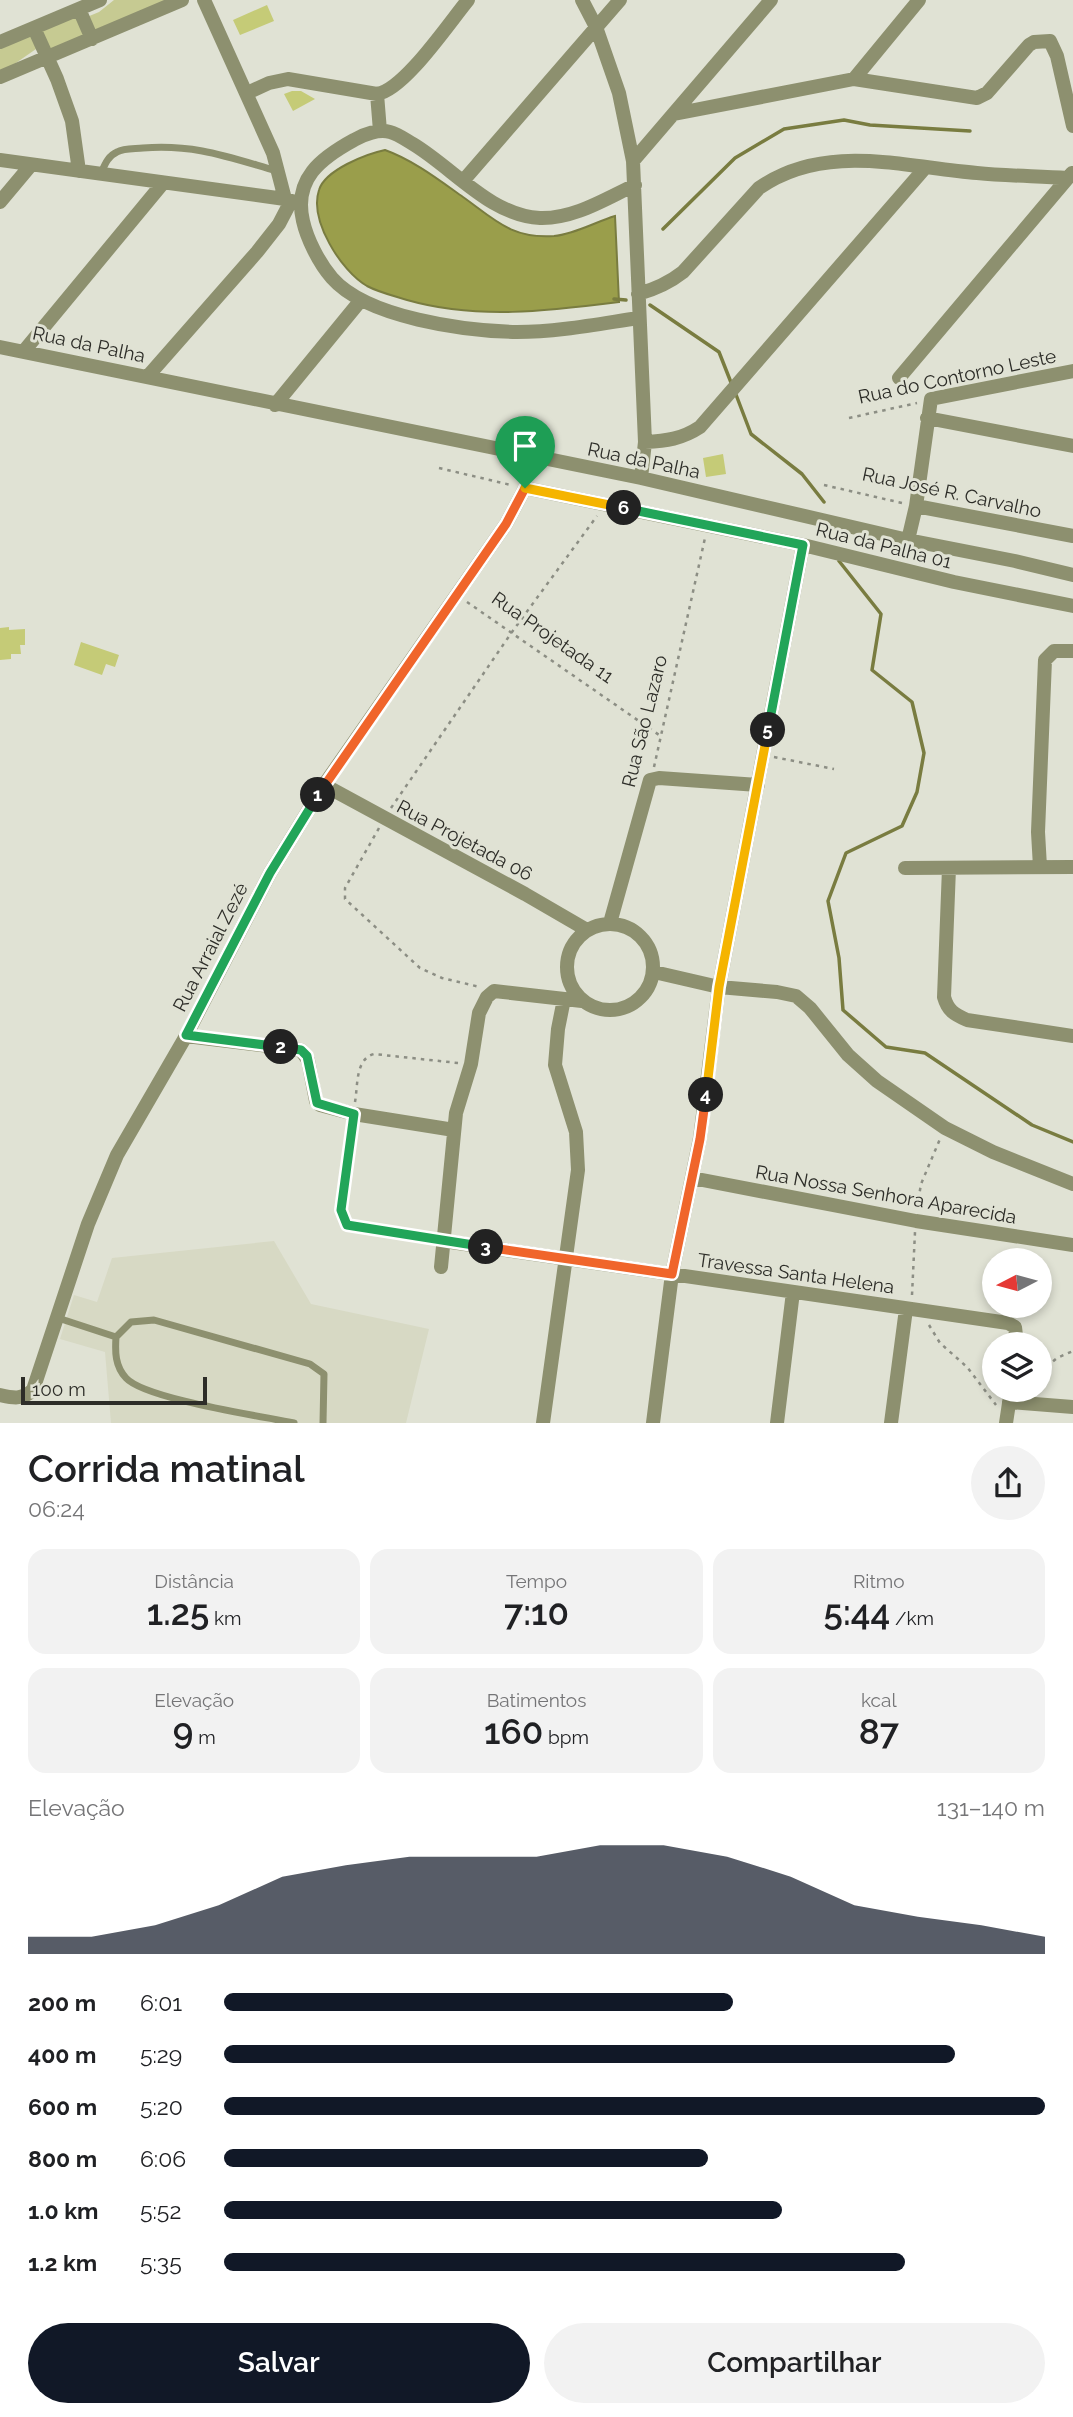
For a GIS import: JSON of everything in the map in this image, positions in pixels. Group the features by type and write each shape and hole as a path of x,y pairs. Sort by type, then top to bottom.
{"street":[{"path":"0,42 100,0"},
{"path":"0,78 182,0"},
{"path":"204,0 316,253 332,278 361,300 390,312 442,324 498,331 532,331 638,318"},
{"path":"247,93 278,79 377,94 390,90 411,71 468,0"},
{"path":"582,0 596,27 619,93 633,161 645,442 641,478"},
{"path":"463,180 620,0"},
{"path":"633,161 771,0"},
{"path":"854,79 919,0"},
{"path":"79,9 92,39"},
{"path":"34,28 72,121 79,171"},
{"path":"674,114 854,79 967,99 977,98 987,93 1029,45 1049,41 1057,55 1073,126"},
{"path":"377,94 380,131"},
{"path":"148,376 279,224 291,201 326,157 356,138 380,131 402,137 487,198 511,211 541,218 572,214 635,185"},
{"path":"638,293 656,289 683,272 759,188 774,178 825,161 858,159 978,174 1070,175"},
{"path":"0,160 291,201"},
{"path":"0,202 31,165"},
{"path":"645,442 671,441 700,427 925,167"},
{"path":"898,378 1070,175"},
{"path":"24,351 163,183"},
{"path":"275,405 361,300"},
{"name":"Rua da Palha","path":"0,347 641,478 1073,575"},
{"name":"Rua do Contorno Leste","path":"931,400 1073,371"},
{"path":"908,540 916,506 931,400"},
{"path":"928,418 1073,446"},
{"name":"Rua da Palha 01","path":"525,488 803,545 954,582 1073,606"},
{"name":"Rua Arraial Zezé","path":"0,1395 14,1398 26,1396 33,1390 88,1224 117,1155 186,1035 270,873 324,785 506,524 525,488"},
{"name":"Rua José R. Carvalho","path":"916,506 1073,536"},
{"path":"653,1423 672,1274 700,1139 719,987 803,545"},
{"path":"1040,867 1038,832 1045,660 1054,651 1073,651"},
{"path":"650,780 659,778 758,785"},
{"name":"Rua São Lazaro","path":"610,923 650,780"},
{"name":"Rua Projetada 06","path":"324,785 587,930"},
{"path":"905,868 1073,867"},
{"path":"948,868 944,996 947,1006 953,1014 967,1020 1073,1036"},
{"path":"440,1267 458,1104 471,1064 479,1013 487,997 494,991 582,1001 601,1009 623,1008 643,994 654,971 646,942 622,925 610,923 598,925 578,937 568,958 569,981 582,1001"},
{"path":"654,971 719,987 796,996 810,1008 848,1055 877,1081 945,1128 993,1152 1073,1184"},
{"path":"543,1423 578,1170 578,1143 555,1065 564,999"},
{"path":"186,1035 301,1050 308,1060 317,1103 354,1114 454,1130"},
{"name":"Rua Nossa Senhora Aparecida","path":"692,1178 916,1221 1073,1245"},
{"name":"Travessa Santa Helena","path":"444,1241 1008,1323 1015,1327 1016,1332"},
{"path":"777,1423 793,1292"},
{"path":"891,1423 913,1309"},
{"path":"1006,1422 1009,1402"},
{"path":"1044,1402 1073,1407"}],"lane":[{"path":"101,174 106,162 119,150 164,147 207,151 279,171"},
{"path":"58,1318 116,1337"},
{"path":"294,1423 163,1396 136,1386 126,1378 116,1360 116,1337 131,1322 154,1320 310,1364 324,1374 323,1423"}],"path":[{"name":"Rua do Contorno Leste","path":"849,418 931,400"},
{"path":"439,468 525,488"},
{"name":"Rua José R. Carvalho","path":"824,485 916,506"},
{"path":"494,991 442,978 420,968 350,905 345,899 345,888 384,818 512,632 606,504"},
{"name":"Rua São Lazaro","path":"650,780 662,737 707,525"},
{"name":"Rua Projetada 11","path":"456,594 662,737"},
{"path":"764,755 834,769"},
{"path":"444,1241 347,1225 341,1210 361,1064 363,1059 374,1054 471,1064"},
{"path":"913,1309 940,1343 967,1367 988,1392 1006,1422"},
{"path":"1052,1362 1073,1351"}],"shaded area":[{"path":"114,0 166,0 93,31 87,17 99,12"},
{"path":"77,16 85,36 48,51 40,31"},
{"path":"30,36 36,49 0,71 0,49"},
{"path":"385,150 406,159 514,231 539,236 562,235 615,216 619,302 539,311 486,312 433,306 367,286 347,269 330,244 323,230 317,202 319,190 329,176 357,159"},
{"path":"274,1241 311,1304 429,1329 406,1423 111,1423 105,1352 60,1339 74,1295 97,1302 112,1258"}],"building":[{"path":"267,5 274,21 240,35 233,20"},
{"path":"301,91 315,99 293,111 284,94"},
{"path":"723,454 726,474 706,477 703,458"},
{"path":"9,627 9,630 25,629 25,645 20,645 21,654 11,654 11,659 0,660 0,628"},
{"path":"81,642 119,655 115,667 106,664 102,675 74,665"}],"waterway":[{"path":"663,229 735,158 784,129 844,120 870,125 970,131"},
{"path":"614,299 626,300"},
{"path":"650,305 719,352 732,385"},
{"path":"735,392 751,434 802,474 824,502"},
{"path":"839,561 881,614 872,670 912,702 924,753 917,792 902,826 846,853 828,901 839,958 843,1010 886,1047 925,1053 1032,1125 1073,1142"}],"route":[{"path":"525,488 803,545 719,987 700,1139 672,1274 347,1225 341,1210 354,1114 317,1103 304,1052 186,1035 270,873 324,785 506,524 525,488"}]}
